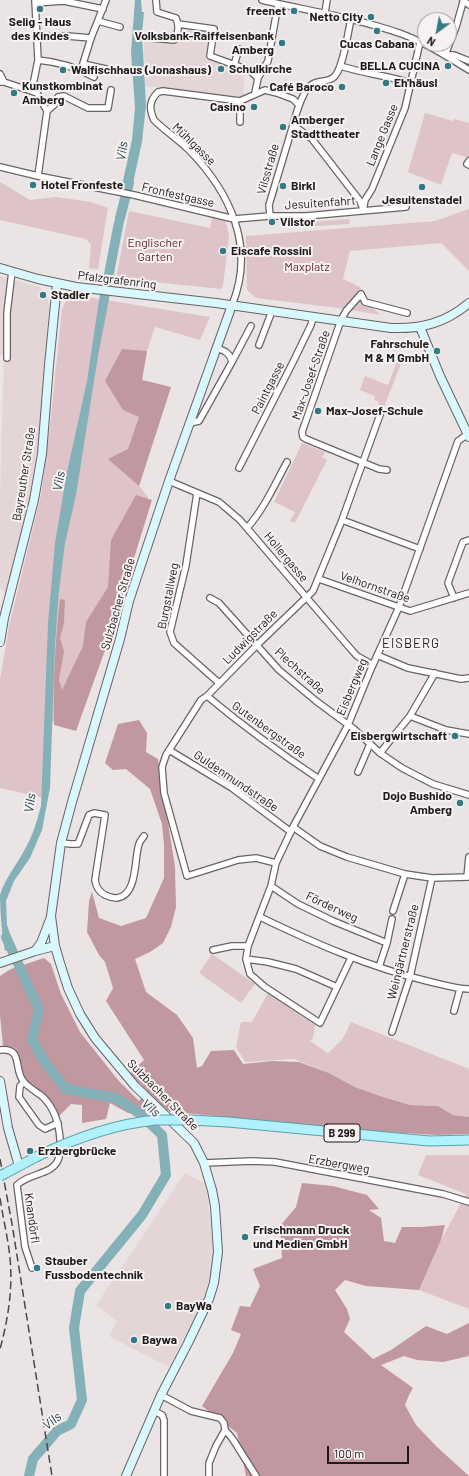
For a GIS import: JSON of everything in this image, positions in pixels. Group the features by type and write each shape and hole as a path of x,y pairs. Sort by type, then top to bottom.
{"main road":[{"name":"Pfalzgrafenring","path":"0,268 58,284 86,289 232,305 272,312 341,320 391,328 407,329 420,327 447,319 456,314 469,303"},
{"name":"Bayreuther Straße","path":"0,642 4,618 34,500 40,462 58,284"},
{"name":"Sulzbacher Straße","path":"43,945 51,916 61,843 120,639 129,601 169,481 232,305"},
{"path":"420,327 440,376 468,436"},
{"name":"Sulzbacher Straße","path":"51,916 55,946 68,988 80,1014 95,1038 135,1086 194,1142 204,1163 215,1206 218,1252 214,1284 200,1319 161,1395 126,1476"},
{"path":"0,963 35,951 43,945 55,946"},
{"path":"0,1081 8,1128 19,1166"},
{"name":"B 299","path":"3,1174 36,1157 79,1139 124,1125 157,1120 215,1121 421,1140 469,1140"}],"street":[{"path":"82,67 91,38 106,0"},
{"path":"151,38 174,40 176,38 178,24 176,18 157,12 156,0"},
{"path":"262,0 351,19 377,26 417,41"},
{"path":"325,13 327,0"},
{"path":"32,90 38,60 35,2 64,1 103,9"},
{"path":"446,55 463,1 469,5"},
{"path":"255,93 258,78 268,61 278,4"},
{"path":"351,19 340,66 411,83"},
{"path":"98,22 120,27"},
{"path":"178,24 214,29 210,56 249,70 258,78"},
{"path":"37,37 67,36 91,38"},
{"path":"234,64 239,49"},
{"name":"Lange Gasse","path":"363,211 365,200 372,189 405,108 418,52"},
{"path":"440,52 469,70"},
{"path":"446,55 454,55 469,60"},
{"path":"38,60 106,69"},
{"name":"Vilsstraße","path":"270,216 269,205 299,105 304,94 310,85 319,81 330,80 335,76 340,66"},
{"path":"82,67 94,77"},
{"path":"0,74 2,82 32,90 37,93 41,97 47,111 38,176"},
{"path":"47,111 54,105 58,98 64,96 88,108 108,108 111,90"},
{"path":"240,122 240,102 255,93 265,90 293,99 299,105"},
{"name":"Mühlgasse","path":"232,305 240,286 241,266 240,240 234,219 220,190 210,174 188,149 154,120 151,113 151,102 158,92 163,91 240,102"},
{"path":"293,125 312,139 360,201 363,211"},
{"path":"469,160 467,164 469,165"},
{"name":"Fronfestgasse","path":"0,167 134,195 234,219"},
{"name":"Jesuitenfahrt","path":"234,219 270,216 306,216 406,207"},
{"path":"7,358 8,313 12,271"},
{"name":"Max-Josef-Straße","path":"362,462 306,439 303,437 302,432 341,320 346,311 361,294 364,302 407,313"},
{"path":"259,345 272,312"},
{"name":"Paintgasse","path":"239,468 293,362 314,317"},
{"path":"190,423 199,421 251,326"},
{"path":"217,348 231,356 232,362"},
{"name":"Ludwigstraße","path":"276,863 256,858 238,860 186,876 164,793 162,767 169,750 201,700 207,696 313,591 342,520 381,412"},
{"name":"Eisbergweg","path":"246,960 248,946 271,886 276,863 348,725 399,607 458,442 468,436"},
{"path":"247,528 254,521 287,462"},
{"path":"362,462 379,469 388,470"},
{"name":"Hollergasse","path":"169,481 219,502 247,528 357,656 373,665"},
{"name":"Burgstallweg","path":"197,493 186,564 170,632 174,643 219,683"},
{"path":"342,520 420,549"},
{"path":"454,598 448,583 463,542 469,540"},
{"name":"Velhornstraße","path":"319,579 410,611 469,593"},
{"name":"Plechstraße","path":"210,598 219,603 279,670 348,725 380,753 402,768 434,784 469,795"},
{"path":"377,656 408,668 461,679 469,678"},
{"path":"380,753 410,716 435,673"},
{"name":"Gutenbergstraße","path":"207,696 257,736 319,779"},
{"path":"410,716 446,730 469,734"},
{"path":"358,772 370,744"},
{"name":"Guldenmundstraße","path":"169,750 232,788 292,830 320,846 347,857 404,874 432,878 468,877"},
{"path":"61,843 78,844 89,815 94,813 105,815 95,880 98,889 102,893 113,898 120,897 125,894 131,886 139,843 144,836"},
{"path":"468,877 469,857"},
{"path":"393,911 404,874"},
{"name":"Weingärtnerstraße","path":"392,1032 410,977 432,878"},
{"name":"Förderweg","path":"271,886 298,904 333,921 387,943"},
{"path":"260,917 350,958 410,977 469,990"},
{"path":"379,967 387,943 392,919"},
{"path":"213,950 232,946 248,946"},
{"path":"337,987 296,969 268,962 246,960 250,974 265,986 320,1023 337,987 350,958"},
{"path":"454,1011 460,989"},
{"path":"0,1050 10,1050 15,1054 20,1077 24,1082 20,1086 19,1097 39,1125 45,1129 58,1123"},
{"name":"Knandörfl","path":"24,1082 43,1097 51,1107 58,1123 60,1154 58,1160 50,1170 36,1174 21,1181 18,1185 25,1247 32,1268"},
{"name":"Erzbergweg","path":"204,1163 252,1161 275,1162 443,1194 469,1202"},
{"path":"161,1395 191,1411 220,1418 224,1423 225,1430 232,1438 256,1476"},
{"path":"154,1411 162,1415 164,1420 164,1476"},
{"path":"209,1476 209,1463 225,1430"}],"shaded area":[{"path":"179,28 211,30 208,58 245,69 243,97 145,86 144,41 178,42"},
{"path":"0,276 39,287 46,294 50,307 37,464 29,508 8,596 0,587 0,498 4,354 0,355"},
{"path":"122,349 147,351 142,380 171,387 139,486 108,459 128,449 139,417 123,410 105,381"},
{"path":"136,495 152,500 108,642 76,731 54,725 55,662 60,599 65,600 64,623 60,638 64,651 59,680 62,690 83,646 86,622 108,587 111,540"},
{"path":"139,720 147,733 146,752 158,759 175,867 176,907 171,927 163,943 150,952 135,959 146,992 177,1015 193,1038 197,1068 202,1066 211,1051 234,1050 243,1064 272,1061 299,1062 329,1073 355,1087 380,1096 410,1105 438,1106 453,1115 469,1117 469,1134 436,1135 369,1131 164,1111 128,1113 110,1103 106,1119 82,1123 82,1105 71,1104 57,1118 44,1094 24,1078 15,1049 3,1046 0,1015 0,976 11,969 44,958 51,964 61,994 80,1032 118,1080 139,1101 147,1091 130,1073 144,1060 106,1001 113,988 105,962 99,955 87,932 89,901 92,892 99,918 121,926 146,918 164,878 164,845 162,824 150,789 126,769 113,770 105,763 118,724"},
{"name":"BayWa","path":"185,1173 206,1184 213,1245 211,1271 205,1297 169,1367 109,1336 117,1321 96,1305"},
{"path":"302,1183 333,1186 367,1195 379,1209 369,1210 381,1218 384,1241 395,1243 402,1227 445,1225 441,1240 419,1290 366,1286 345,1280 335,1290 347,1309 350,1319 344,1332 373,1359 391,1350 426,1326 447,1334 469,1323 469,1356 443,1362 417,1360 404,1356 381,1365 413,1388 405,1405 416,1425 436,1446 469,1476 246,1476 237,1433 202,1406 233,1353 241,1334 231,1330 240,1306 250,1307 260,1286 253,1269 282,1258 280,1226 296,1207"}],"green space":[{"path":"425,113 453,121 454,119 469,123 469,158 452,153 441,185 408,172"},
{"path":"0,182 30,200 56,197 91,202 108,208 98,269 89,268 91,245 86,239 0,220"},
{"name":"Maxplatz","path":"469,209 469,271 441,243 350,251 343,279 360,287 365,302 381,315 256,298 247,290 246,236 435,221"},
{"name":"Englischer Garten","path":"129,211 210,228 212,218 225,218 229,236 223,286 221,289 116,278"},
{"path":"349,219 350,224 303,227 303,223"},
{"path":"75,295 210,317 200,340 155,327 147,351 142,380 171,387 139,486 148,497 75,728 47,720 44,798 0,788 0,680 9,626 41,495 62,309 67,298"},
{"path":"400,354 404,356 384,407 378,405 379,402 374,400 375,396 360,390 365,376 388,385"},
{"path":"302,443 325,452 322,457 327,460 295,523 290,521 295,512 274,502"},
{"path":"212,954 255,984 241,1003 199,973"},
{"path":"268,993 315,1025 313,1038 310,1041 328,1053 342,1040 351,1022 469,1069 469,1117 453,1115 438,1106 410,1105 380,1096 355,1087 329,1073 294,1059 245,1062 236,1047 241,1022 252,1022"},
{"path":"426,1155 469,1155 469,1309 419,1290 441,1240 466,1194 418,1175"}],"water":[{"path":"135,0 141,0 142,12 144,12 142,34 146,105 142,142 131,192 121,190 132,140 135,108 131,52"},
{"path":"119,204 127,206 98,356 76,495 65,543 59,591 55,644 50,788 42,830 30,858 14,881 6,901 7,925 15,948 5,951 1,923 0,895 30,838 41,806 48,623 55,543 67,472 87,381 99,300"}],"waterway":[{"name":"Vils","path":"120,218 129,183"},
{"name":"Vils","path":"6,937 39,1010 32,1039 44,1061 66,1089 116,1098 139,1113 162,1135 166,1175 142,1215 80,1291 74,1328 82,1400 71,1424 57,1431 33,1459 29,1476"}],"railway":[{"path":"0,1159 12,1224 52,1476"},
{"path":"0,1198 11,1269 7,1315 0,1349"}],"place":[{"name":"Selig - Haus des Kindes","path":"40,9"},
{"name":"freenet","path":"294,11"},
{"name":"Netto City","path":"371,17"},
{"name":"Cucas Cabana","path":"377,31"},
{"name":"Volksbank-Raiffeisenbank Amberg","path":"282,43"},
{"name":"BELLA CUCINA","path":"448,66"},
{"name":"Schulkirche","path":"221,69"},
{"name":"Walfischhaus (Jonashaus)","path":"63,70"},
{"name":"Eh'häusl","path":"386,83"},
{"name":"Café Baroco","path":"342,87"},
{"name":"Kunstkombinat Amberg","path":"14,93"},
{"name":"Casino","path":"254,107"},
{"name":"Amberger Stadttheater","path":"283,127"},
{"name":"Hotel Fronfeste","path":"33,185"},
{"name":"Birkl","path":"283,186"},
{"name":"Jesuitenstadel","path":"422,187"},
{"name":"Vilstor","path":"272,222"},
{"name":"Eiscafe Rossini","path":"223,251"},
{"name":"Stadler","path":"43,295"},
{"name":"Fahrschule M & M GmbH","path":"437,351"},
{"name":"Max-Josef-Schule","path":"318,411"},
{"name":"Eisbergwirtschaft","path":"455,736"},
{"name":"Dojo Bushido Amberg","path":"460,803"},
{"name":"Erzbergbrücke","path":"30,1151"},
{"name":"Frischmann Druck und Medien GmbH","path":"245,1237"},
{"name":"Stauber Fussbodentechnik","path":"37,1268"},
{"name":"BayWa","path":"168,1306"},
{"name":"Baywa","path":"134,1340"}],"district":[{"name":"EISBERG","path":"411,644"}]}
